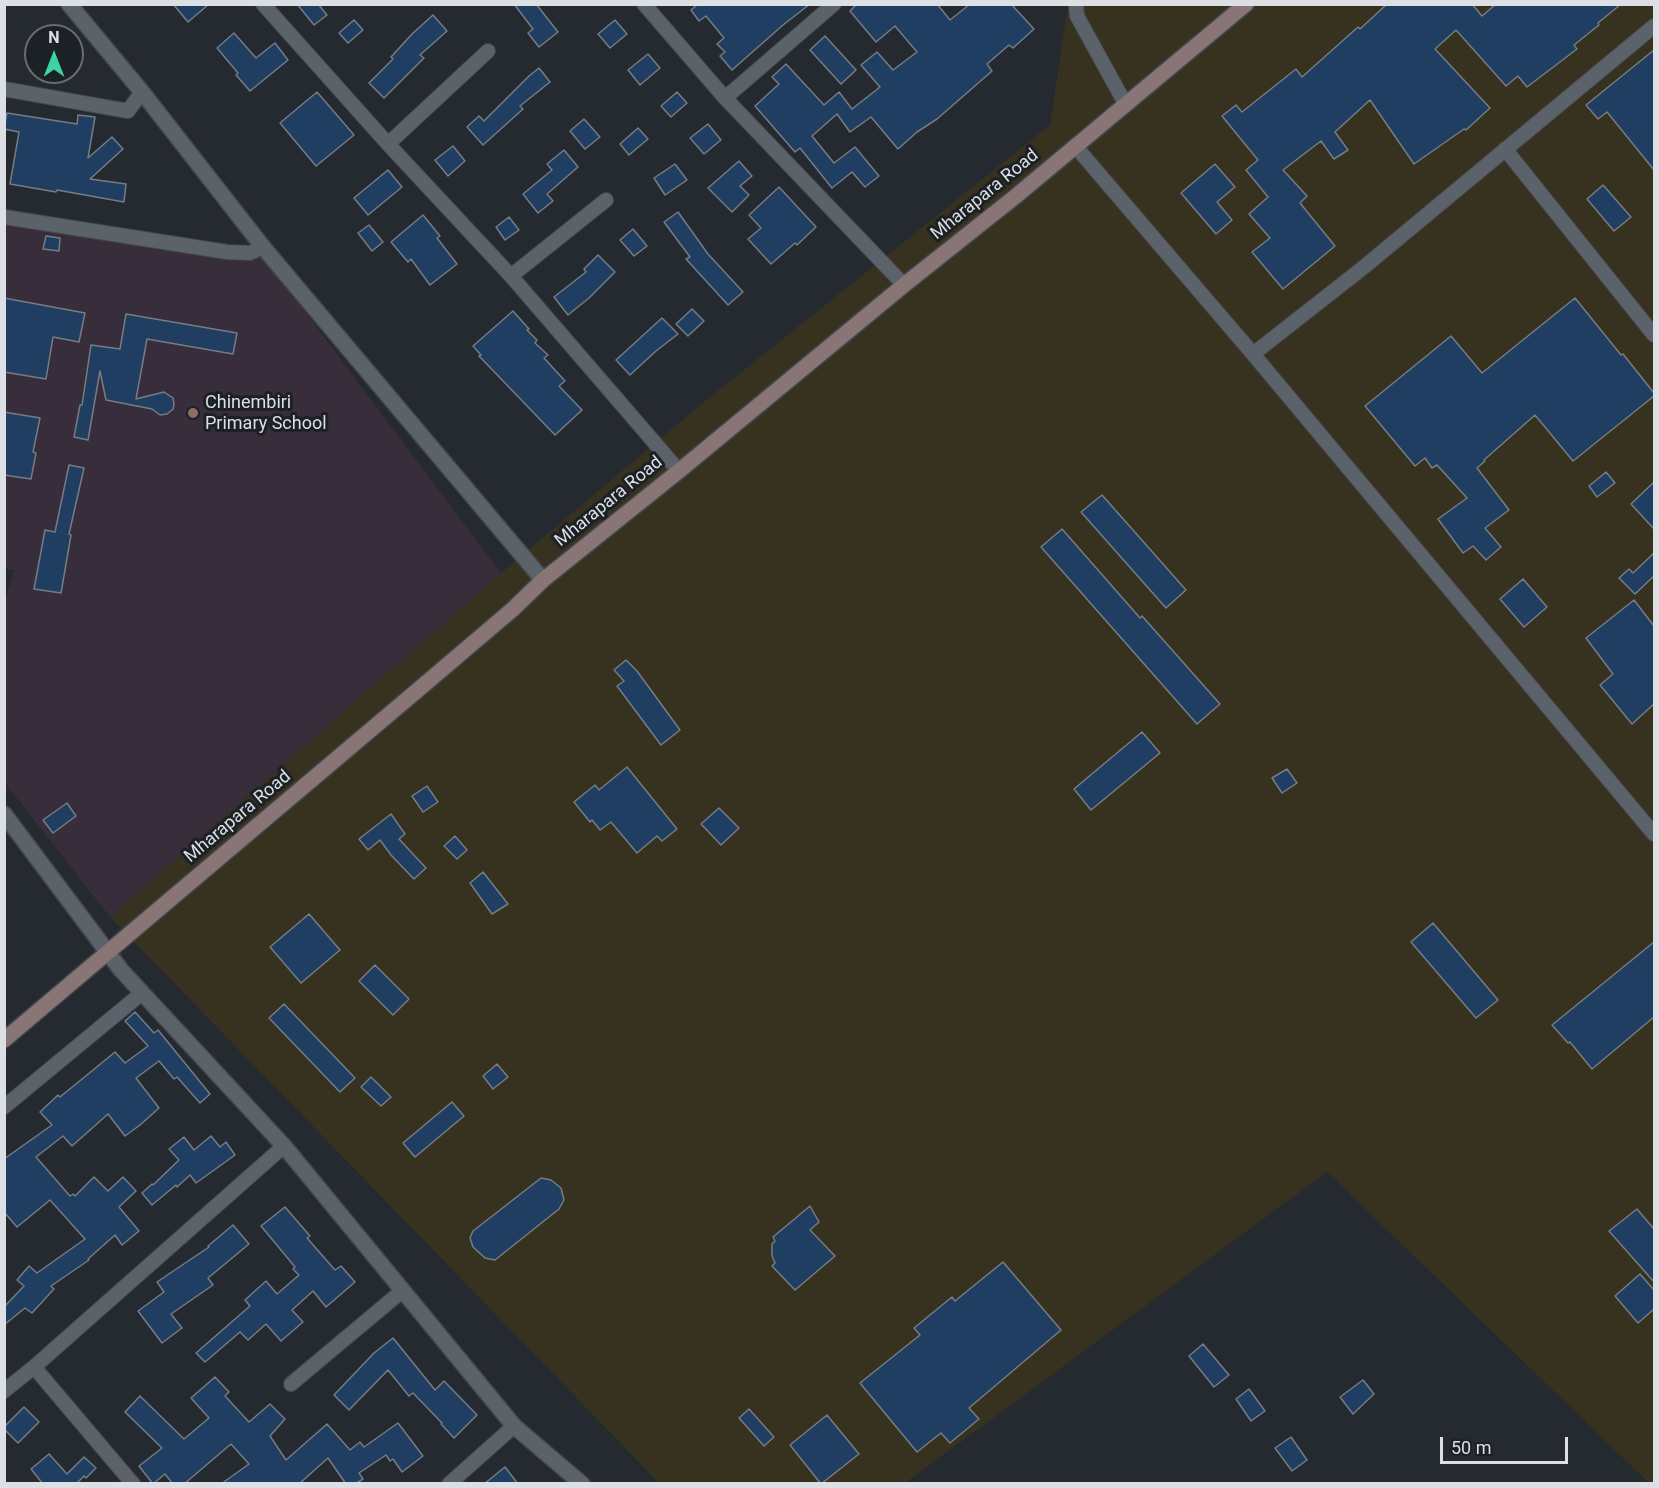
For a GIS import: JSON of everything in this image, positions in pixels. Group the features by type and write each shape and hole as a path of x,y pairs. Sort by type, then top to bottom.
{"main road":[{"name":"Mharapara Road","path":"4,1040 420,689 513,609 543,580 1076,147 1245,4"}],"street":[{"path":"69,4 142,92 264,247 543,580"},
{"path":"263,4 388,144 511,276 679,471"},
{"path":"644,4 725,98 904,285"},
{"path":"725,98 834,4"},
{"path":"1076,4 1077,16 1126,105"},
{"path":"1253,354 1364,267 1654,26"},
{"path":"388,144 488,51"},
{"path":"4,89 128,111 142,92"},
{"path":"1076,147 1253,354 1654,834"},
{"path":"1505,149 1654,335"},
{"path":"511,276 606,200"},
{"path":"4,217 227,252 250,253 264,247"},
{"path":"4,814 107,953 284,1146 514,1426 582,1484"},
{"path":"4,1107 142,993"},
{"path":"4,1390 34,1367 284,1146"},
{"path":"291,1384 402,1291"},
{"path":"34,1367 133,1484"},
{"path":"449,1484 514,1426"}],"shaded area":[{"path":"1068,5 1654,5 1654,1483 1649,1483 1327,1172 905,1483 659,1483 110,917 501,573 699,406 1050,125"},
{"name":"Chinembiri Primary School","path":"5,208 265,258 501,573 110,917 5,783 4,606 14,570 4,568"}],"building":[{"path":"173,4 209,4 188,22"},
{"path":"297,4 318,4 327,15 314,25"},
{"path":"514,4 536,4 558,32 539,47 528,33 533,29"},
{"path":"698,4 810,4 732,70 720,56 725,52 717,44 724,38 706,16 699,21 691,10"},
{"path":"857,4 937,4 950,20 970,4 1011,4 1034,29 1013,48 1009,45 987,64 992,71 937,119 917,132 898,149 871,117 850,132 837,114 812,136 834,163 855,147 879,176 865,187 852,172 832,188 800,148 795,152 755,106 779,84 772,77 786,64 824,105 839,92 852,109 880,87 861,65 877,52 893,70 917,52 895,26 876,42 850,11"},
{"path":"1387,4 1472,4 1482,16 1496,4 1621,4 1574,45 1577,49 1527,87 1518,76 1506,86 1456,30 1435,49 1490,108 1466,130 1464,129 1414,164 1370,100 1335,132 1348,150 1334,159 1321,141 1283,170 1307,196 1300,203 1335,246 1283,289 1252,252 1270,238 1249,214 1268,197 1246,170 1258,160 1222,116 1236,105 1242,112 1296,69 1302,77"},
{"path":"433,15 447,31 420,55 424,58 384,98 369,83 393,59 391,57 412,34"},
{"path":"354,20 363,30 348,43 339,33"},
{"path":"615,20 627,34 610,48 598,34"},
{"path":"234,33 256,58 275,43 288,60 250,91 217,48"},
{"path":"825,36 856,70 841,84 810,50"},
{"path":"1654,50 1654,170 1607,112 1598,119 1586,105"},
{"path":"648,54 660,68 640,85 628,70"},
{"path":"539,68 550,82 520,106 523,109 483,145 467,127 479,116 484,121"},
{"path":"317,92 354,135 316,166 280,123"},
{"path":"677,92 687,103 671,117 661,106"},
{"path":"7,113 77,124 78,115 95,117 88,158 112,137 123,149 90,179 126,184 124,202 10,184 19,132 4,129"},
{"path":"584,119 600,137 585,149 570,131"},
{"path":"708,124 721,140 704,154 690,138"},
{"path":"638,128 648,139 629,155 620,144"},
{"path":"453,146 465,161 448,176 435,160"},
{"path":"564,150 578,167 547,194 553,201 538,213 523,194 552,170 547,164"},
{"path":"739,161 752,176 740,186 749,195 732,212 708,188"},
{"path":"675,164 687,180 665,195 654,178"},
{"path":"1215,164 1235,187 1217,202 1232,220 1216,234 1181,193"},
{"path":"388,170 402,187 368,215 354,198"},
{"path":"1603,185 1631,217 1614,231 1587,199"},
{"path":"779,187 816,227 797,245 795,243 771,264 748,239 761,228 749,215"},
{"path":"678,212 708,254 743,292 728,305 686,259 690,257 664,222"},
{"path":"423,215 440,236 437,238 457,264 430,285 411,259 408,262 391,242"},
{"path":"509,217 519,230 505,240 496,227"},
{"path":"369,225 383,242 372,251 358,233"},
{"path":"633,229 647,246 634,256 620,240"},
{"path":"46,236 60,238 59,251 43,249"},
{"path":"598,255 615,272 568,315 554,297 586,272 584,269"},
{"path":"4,298 85,313 79,342 53,337 46,379 4,372"},
{"path":"1575,298 1621,355 1623,354 1654,396 1573,461 1535,415 1477,468 1509,510 1485,528 1501,547 1486,560 1473,546 1463,553 1438,519 1467,498 1437,465 1432,468 1425,458 1415,466 1365,406 1451,336 1482,373"},
{"path":"692,309 704,321 688,336 676,324"},
{"path":"513,311 537,340 535,343 548,355 544,358 565,381 559,386 582,410 555,435 479,356 481,355 473,346"},
{"path":"126,314 237,333 233,354 147,339 136,399 164,392 173,398 173,409 167,414 160,415 152,409 106,400 100,371 88,440 74,437 80,405 82,405 91,345 120,349"},
{"path":"662,318 678,334 630,375 616,360"},
{"path":"4,412 40,418 33,452 36,453 31,479 4,475"},
{"path":"69,465 84,468 69,534 71,535 61,593 34,589 45,530 55,532"},
{"path":"1606,472 1615,483 1597,497 1589,486"},
{"path":"1654,482 1654,529 1631,504"},
{"path":"1102,495 1186,590 1166,608 1081,512"},
{"path":"1062,529 1220,704 1197,724 1041,547"},
{"path":"1654,553 1654,576 1635,594 1619,578 1629,569 1633,573"},
{"path":"1523,579 1547,607 1524,627 1500,599"},
{"path":"1634,600 1654,626 1654,704 1632,724 1600,685 1613,674 1586,638"},
{"path":"626,660 637,671 680,730 661,745 617,686 624,681 614,670"},
{"path":"1142,732 1160,753 1091,810 1074,789"},
{"path":"627,767 677,829 662,841 657,836 637,853 611,822 600,830 592,820 590,822 574,802 595,785 599,790"},
{"path":"1287,769 1297,783 1282,793 1272,778"},
{"path":"427,786 438,802 423,812 412,796"},
{"path":"67,803 76,816 53,833 43,820"},
{"path":"719,808 739,828 721,845 701,824"},
{"path":"391,814 405,834 399,839 426,868 414,879 380,840 368,850 359,839"},
{"path":"455,836 467,850 457,859 444,846"},
{"path":"483,872 508,904 492,914 470,883"},
{"path":"309,914 340,950 301,983 270,947"},
{"path":"1433,923 1498,1000 1476,1018 1411,942"},
{"path":"1654,942 1654,1017 1592,1069 1570,1042 1568,1043 1552,1025"},
{"path":"375,965 409,999 393,1015 359,981"},
{"path":"284,1004 355,1078 340,1092 269,1018"},
{"path":"135,1012 154,1033 158,1030 210,1094 200,1103 177,1077 174,1079 159,1061 136,1078 159,1108 140,1125 125,1136 108,1114 72,1146 63,1136 36,1157 70,1196 73,1194 75,1196 94,1177 108,1191 123,1177 136,1191 119,1207 139,1231 122,1245 115,1235 89,1260 51,1286 54,1289 32,1313 25,1308 4,1325 4,1307 24,1286 17,1280 29,1266 37,1273 85,1239 50,1200 17,1227 4,1212 4,1159 52,1125 40,1112 58,1095 60,1097 115,1052 125,1063 148,1046 125,1021"},
{"path":"497,1064 508,1077 493,1089 483,1076"},
{"path":"371,1077 391,1097 381,1106 361,1087"},
{"path":"452,1102 464,1116 415,1157 403,1143"},
{"path":"211,1136 220,1147 226,1142 235,1155 196,1183 190,1175 152,1205 142,1193 179,1160 169,1149 184,1137 194,1150"},
{"path":"541,1178 551,1180 561,1188 564,1200 559,1209 495,1260 485,1258 473,1247 470,1238 473,1231"},
{"path":"810,1206 819,1222 810,1230 835,1256 795,1290 772,1266 775,1263 772,1256 772,1244 775,1241 773,1237"},
{"path":"285,1207 310,1236 307,1238 335,1270 341,1266 355,1282 326,1307 313,1291 292,1310 303,1322 281,1341 266,1324 248,1340 240,1332 205,1362 196,1353 250,1306 245,1300 266,1281 277,1294 299,1275 261,1226"},
{"path":"1637,1209 1654,1229 1654,1282 1609,1231"},
{"path":"233,1225 249,1244 208,1278 213,1285 171,1314 182,1328 162,1343 138,1311 164,1292 157,1282 209,1247"},
{"path":"1003,1262 1061,1330 969,1408 979,1419 950,1443 941,1433 917,1452 860,1383 920,1335 914,1328 952,1297 955,1301"},
{"path":"1640,1274 1654,1290 1654,1309 1638,1323 1615,1296"},
{"path":"393,1338 435,1390 444,1381 477,1415 454,1438 413,1393 409,1396 388,1370 349,1410 334,1395 374,1353"},
{"path":"1203,1344 1229,1375 1214,1387 1189,1356"},
{"path":"215,1377 229,1392 225,1396 249,1422 270,1404 285,1419 270,1436 286,1460 327,1424 350,1450 360,1442 364,1447 398,1423 423,1456 402,1472 393,1459 390,1461 386,1455 359,1473 363,1479 355,1484 346,1484 328,1458 299,1484 221,1484 249,1464 231,1444 184,1484 173,1484 165,1474 153,1484 139,1466 162,1448 125,1412 140,1396 184,1439 209,1418 191,1398"},
{"path":"1363,1380 1374,1394 1353,1414 1340,1397"},
{"path":"1249,1389 1265,1411 1251,1421 1236,1399"},
{"path":"24,1407 39,1422 18,1443 4,1427"},
{"path":"749,1409 774,1437 764,1446 739,1418"},
{"path":"827,1415 859,1454 821,1484 790,1445"},
{"path":"1291,1437 1307,1460 1292,1471 1275,1448"},
{"path":"49,1454 67,1474 84,1457 96,1468 76,1484 43,1484 31,1469"},
{"path":"505,1467 518,1484 484,1484"}],"place":[{"name":"Chinembiri Primary School","path":"193,413"}]}
